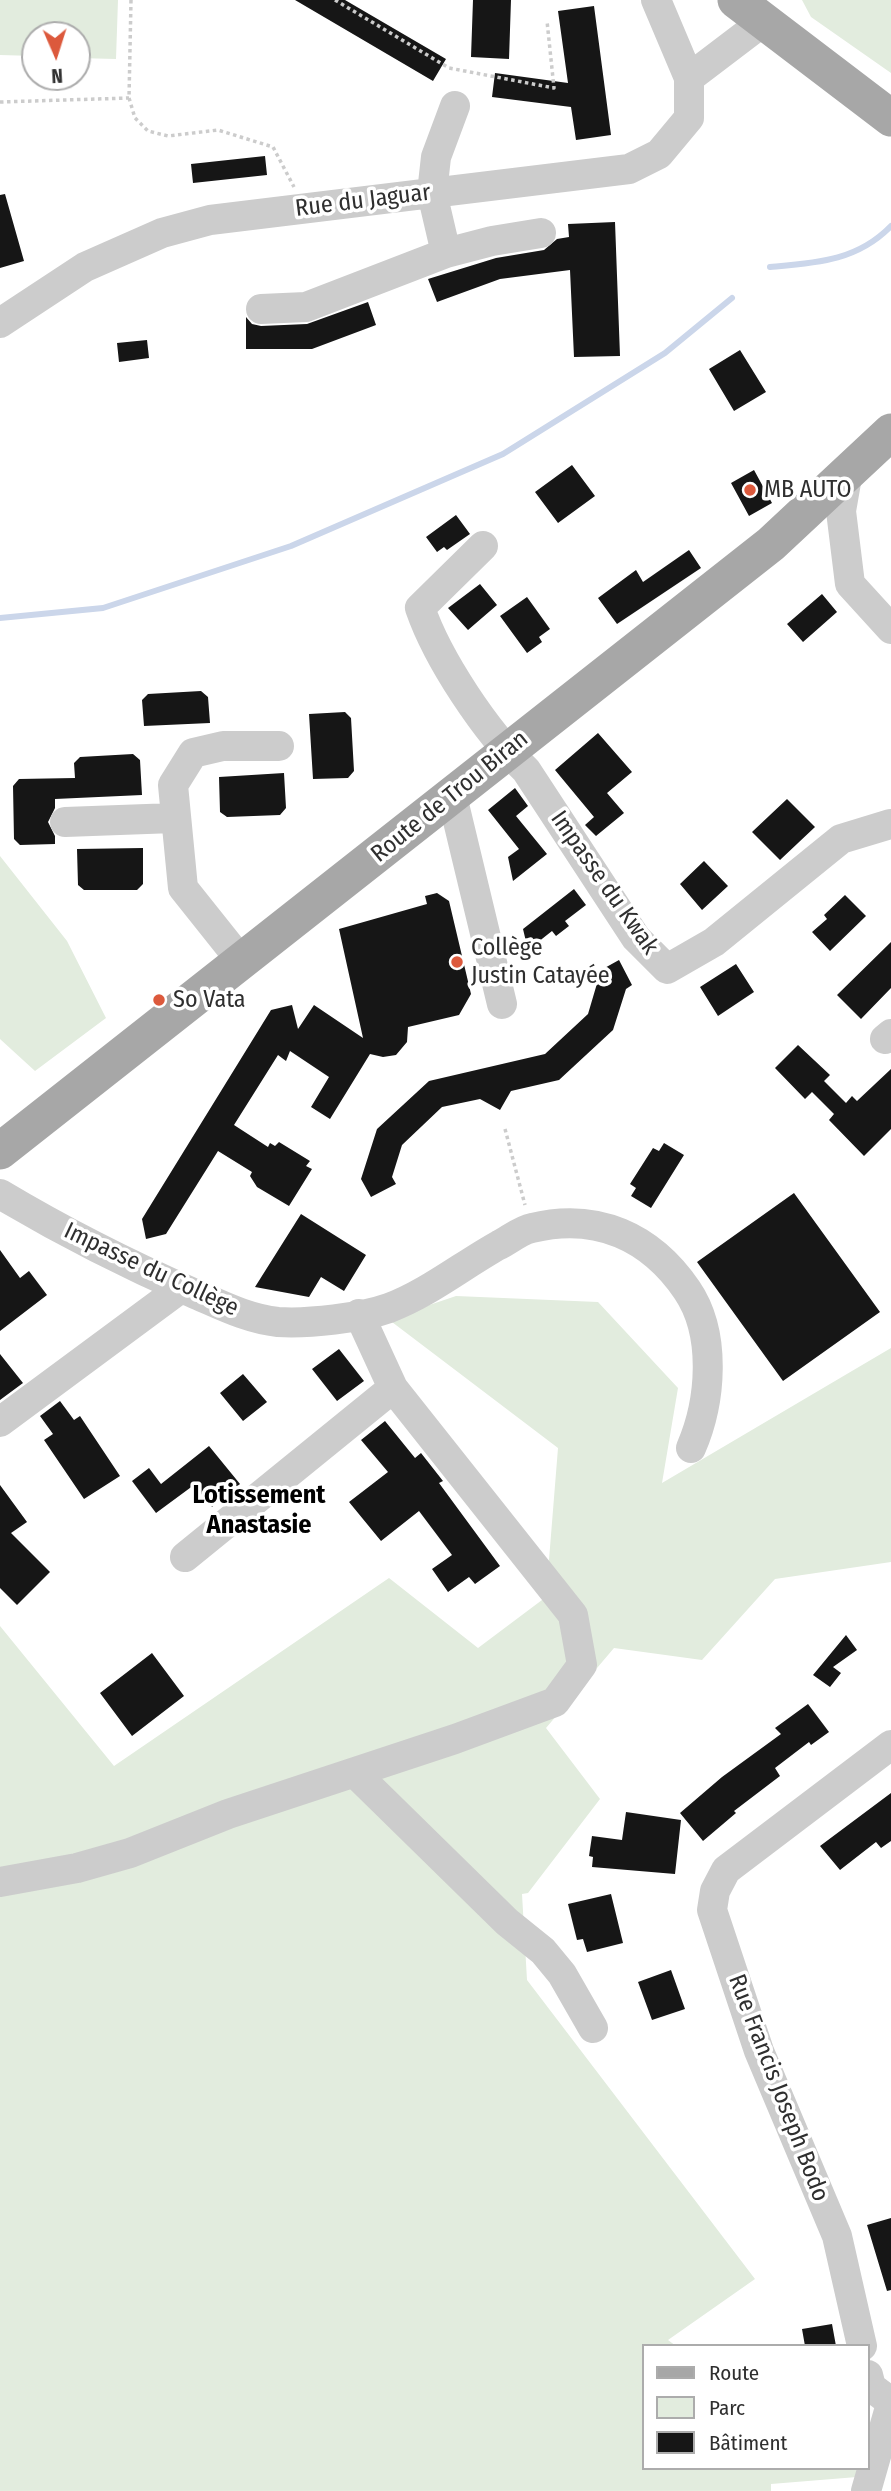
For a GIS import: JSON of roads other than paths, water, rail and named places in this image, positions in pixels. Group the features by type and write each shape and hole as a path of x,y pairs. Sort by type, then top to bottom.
{"main road":[{"path":"750,11 891,118"},
{"path":"847,83 891,108"},
{"name":"Route de Trou Biran","path":"0,1151 771,544 891,432"}],"street":[{"name":"Rue du Jaguar","path":"0,323 85,267 162,233 210,220 629,169 659,154 689,118 689,78 656,0"},
{"path":"689,78 750,11"},
{"path":"446,253 432,193 436,157 455,106"},
{"path":"261,309 306,307 446,253 492,241 541,233"},
{"path":"848,471 841,511 850,584 891,629"},
{"path":"483,546 421,608 432,642 506,751"},
{"path":"242,962 183,888 174,818 173,785 183,764 193,753 223,746 279,746"},
{"name":"Impasse du Kwak","path":"506,751 526,770 636,938 667,969 714,942 841,839 890,824"},
{"path":"452,796 502,1004"},
{"path":"65,822 174,818"},
{"name":"Impasse du Collège","path":"0,1194 113,1256 243,1315 279,1322 359,1314 389,1308 531,1228 580,1224 615,1229 670,1264 694,1300 706,1343 707,1387 703,1420 691,1448"},
{"path":"0,1422 181,1287"},
{"path":"0,1882 77,1868 130,1853 228,1814 355,1773 555,1702 582,1665 573,1615 393,1388 359,1314"},
{"path":"185,1557 393,1388"},
{"name":"Rue Francis Joseph Bodo","path":"862,2344 837,2236 759,2051 712,1910 715,1891 726,1870 891,1745"},
{"path":"355,1773 507,1922 543,1951 562,1974 593,2028"},
{"path":"866,2491 891,2403 871,2387 870,2383"}],"waterway":[{"path":"770,267 804,264 850,253 878,238 891,226"},
{"path":"0,618 103,608 291,546 503,454 665,353 732,298"}],"place":[{"name":"MB AUTO","path":"750,490"},
{"name":"Collège Justin Catayée","path":"457,962"},
{"name":"So Vata","path":"159,1000"}],"district":[{"name":"Lotissement Anastasie","path":"259,1511"}]}
